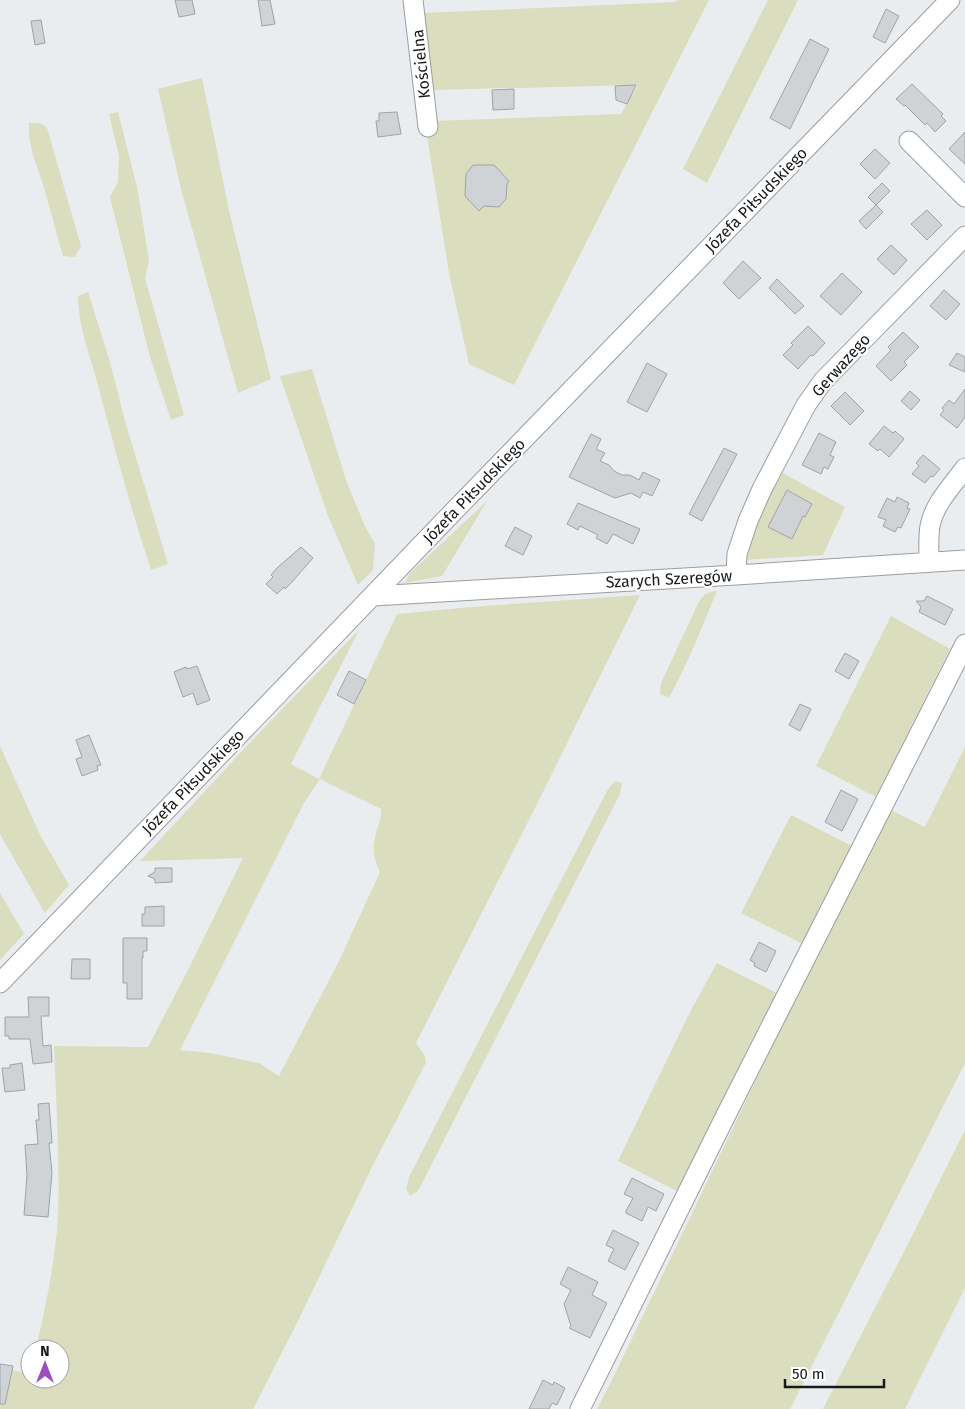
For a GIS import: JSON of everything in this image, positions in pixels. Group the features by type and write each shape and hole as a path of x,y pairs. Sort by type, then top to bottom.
{"street":[{"name":"Kościelna","path":"413,0 428,127"},
{"name":"Józefa Piłsudskiego","path":"0,983 950,0"},
{"path":"909,141 965,197"},
{"name":"Gerwazego","path":"736,575 737,554 754,508 814,392 965,236"},
{"path":"929,562 928,539 932,517 965,468"},
{"name":"Szarych Szeregów","path":"373,596 965,560"},
{"path":"580,1409 965,644"}],"green space":[{"path":"677,0 709,0 514,385 469,364 449,273 427,136 434,121 621,114 638,85 430,90 422,13 676,2"},
{"path":"768,0 798,0 707,183 683,169"},
{"path":"202,78 230,215 271,379 238,393 181,189 158,89"},
{"path":"118,112 138,191 149,261 145,278 184,415 171,420 150,357 110,197 118,182 119,156 109,114"},
{"path":"29,123 40,123 47,128 81,246 75,257 63,256 47,196 31,148"},
{"path":"88,292 168,564 151,570 82,330 78,296"},
{"path":"312,369 347,483 364,524 375,544 373,570 358,585 328,516 280,376"},
{"path":"781,472 845,507 823,555 744,560 756,518"},
{"path":"487,501 442,576 405,583 410,573"},
{"path":"717,591 689,658 669,698 660,694 661,683 699,602 705,594"},
{"path":"640,595 416,1043 425,1056 426,1063 373,1165 297,1323 253,1409 0,1409 0,1368 20,1372 20,1389 70,1389 70,1339 38,1339 50,1283 58,1217 54,1046 148,1047 243,858 140,861 258,734 359,630 291,764 319,779 397,614","holes":["320,779 381,809 374,847 375,859 380,872 339,961 279,1076 259,1063 210,1053 180,1050 304,803"]},
{"path":"891,616 950,649 876,797 816,766"},
{"path":"0,746 41,837 69,885 45,913 0,834"},
{"path":"965,747 965,1063 790,1409 597,1409 849,886 891,810 925,827"},
{"path":"615,781 622,783 620,794 418,1191 410,1196 406,1189 409,1177 608,789"},
{"path":"791,815 852,846 803,944 741,913"},
{"path":"0,893 24,934 0,960"},
{"path":"717,963 779,994 677,1191 618,1161 690,1012"},
{"path":"965,1130 965,1288 905,1409 823,1409 912,1236"}],"building":[{"path":"175,0 192,0 195,14 179,17"},
{"path":"258,0 270,0 275,24 262,26"},
{"path":"886,9 899,16 885,43 873,37"},
{"path":"41,20 45,43 35,45 31,21"},
{"path":"810,39 829,49 790,129 770,118"},
{"path":"912,84 943,114 941,116 946,121 935,132 927,123 925,125 905,105 896,99"},
{"path":"636,85 627,104 616,100 615,86"},
{"path":"514,89 514,109 493,110 492,90"},
{"path":"397,112 401,134 378,137 376,121 379,121 379,113"},
{"path":"965,132 965,164 949,149"},
{"path":"875,149 890,163 875,179 860,164"},
{"path":"473,165 494,165 509,181 506,199 499,207 484,206 479,211 465,196 466,174"},
{"path":"882,183 890,191 876,205 868,197"},
{"path":"876,205 883,212 866,229 859,221"},
{"path":"927,210 942,225 927,240 911,224"},
{"path":"891,245 907,260 894,275 877,259"},
{"path":"743,261 761,278 739,299 723,283"},
{"path":"842,273 862,292 841,315 820,296"},
{"path":"777,279 804,306 795,314 769,288"},
{"path":"944,290 960,304 946,320 930,306"},
{"path":"808,326 825,343 798,369 783,355 793,345 791,343"},
{"path":"903,332 919,347 904,362 907,365 891,381 876,366 891,350 888,347"},
{"path":"957,353 965,357 965,372 949,365"},
{"path":"647,363 667,374 647,412 627,402"},
{"path":"965,389 965,417 957,428 940,415 944,410 942,408 949,400 954,404"},
{"path":"910,391 920,400 911,410 901,401"},
{"path":"845,392 864,411 850,425 831,406"},
{"path":"884,426 893,433 895,431 904,439 889,457 880,449 878,451 869,444"},
{"path":"819,433 836,442 830,455 834,457 828,469 824,467 821,474 802,465"},
{"path":"591,434 601,439 596,449 605,453 600,461 609,465 614,471 622,475 630,475 639,480 643,472 660,480 652,496 643,492 640,498 631,493 615,498 569,477"},
{"path":"724,448 737,454 702,521 689,514"},
{"path":"923,455 940,469 925,483 912,474 919,466 916,463"},
{"path":"787,490 812,504 805,517 803,516 792,539 768,527"},
{"path":"897,497 909,503 907,508 910,509 901,528 898,527 895,532 883,526 886,520 878,517 887,498 895,502"},
{"path":"578,503 640,529 633,544 613,534 607,544 596,538 598,535 580,526 578,530 567,524"},
{"path":"515,527 532,536 523,555 505,546"},
{"path":"301,547 313,558 285,589 284,587 277,594 266,584 273,577 271,575 277,568"},
{"path":"927,596 953,609 945,625 919,612 921,607 916,601 924,601"},
{"path":"845,653 859,661 849,679 835,671"},
{"path":"197,666 210,700 197,705 193,693 183,697 174,672 186,667 187,669"},
{"path":"349,671 366,680 354,704 337,695"},
{"path":"800,704 811,709 800,731 789,725"},
{"path":"89,735 101,765 97,766 98,770 82,776 76,759 82,757 76,740"},
{"path":"841,790 858,799 842,831 825,822"},
{"path":"155,868 172,868 172,882 155,883 155,879 148,876 155,872"},
{"path":"164,906 164,926 142,926 142,914 145,914 145,907"},
{"path":"123,938 147,938 147,951 143,951 142,958 142,999 127,999 127,983 123,983"},
{"path":"759,942 776,951 766,972 754,966 755,963 750,960"},
{"path":"72,959 90,959 90,979 71,979"},
{"path":"28,997 49,997 49,1016 41,1016 43,1046 51,1045 52,1062 33,1064 30,1039 9,1039 9,1036 5,1036 5,1017 29,1017"},
{"path":"22,1063 25,1090 5,1092 2,1068 10,1068 10,1065"},
{"path":"49,1103 52,1143 49,1143 52,1173 48,1217 24,1215 27,1175 25,1145 38,1144 36,1120 39,1120 38,1104"},
{"path":"632,1178 664,1194 656,1211 648,1207 642,1221 626,1213 633,1198 624,1194"},
{"path":"613,1230 639,1243 625,1270 608,1261 614,1249 606,1245"},
{"path":"568,1267 598,1282 592,1295 607,1303 590,1338 569,1328 571,1326 564,1304 571,1290 560,1284"},
{"path":"0,1364 13,1366 5,1404 0,1404"},
{"path":"543,1380 553,1385 554,1382 565,1388 557,1405 552,1403 549,1409 529,1409"}]}
